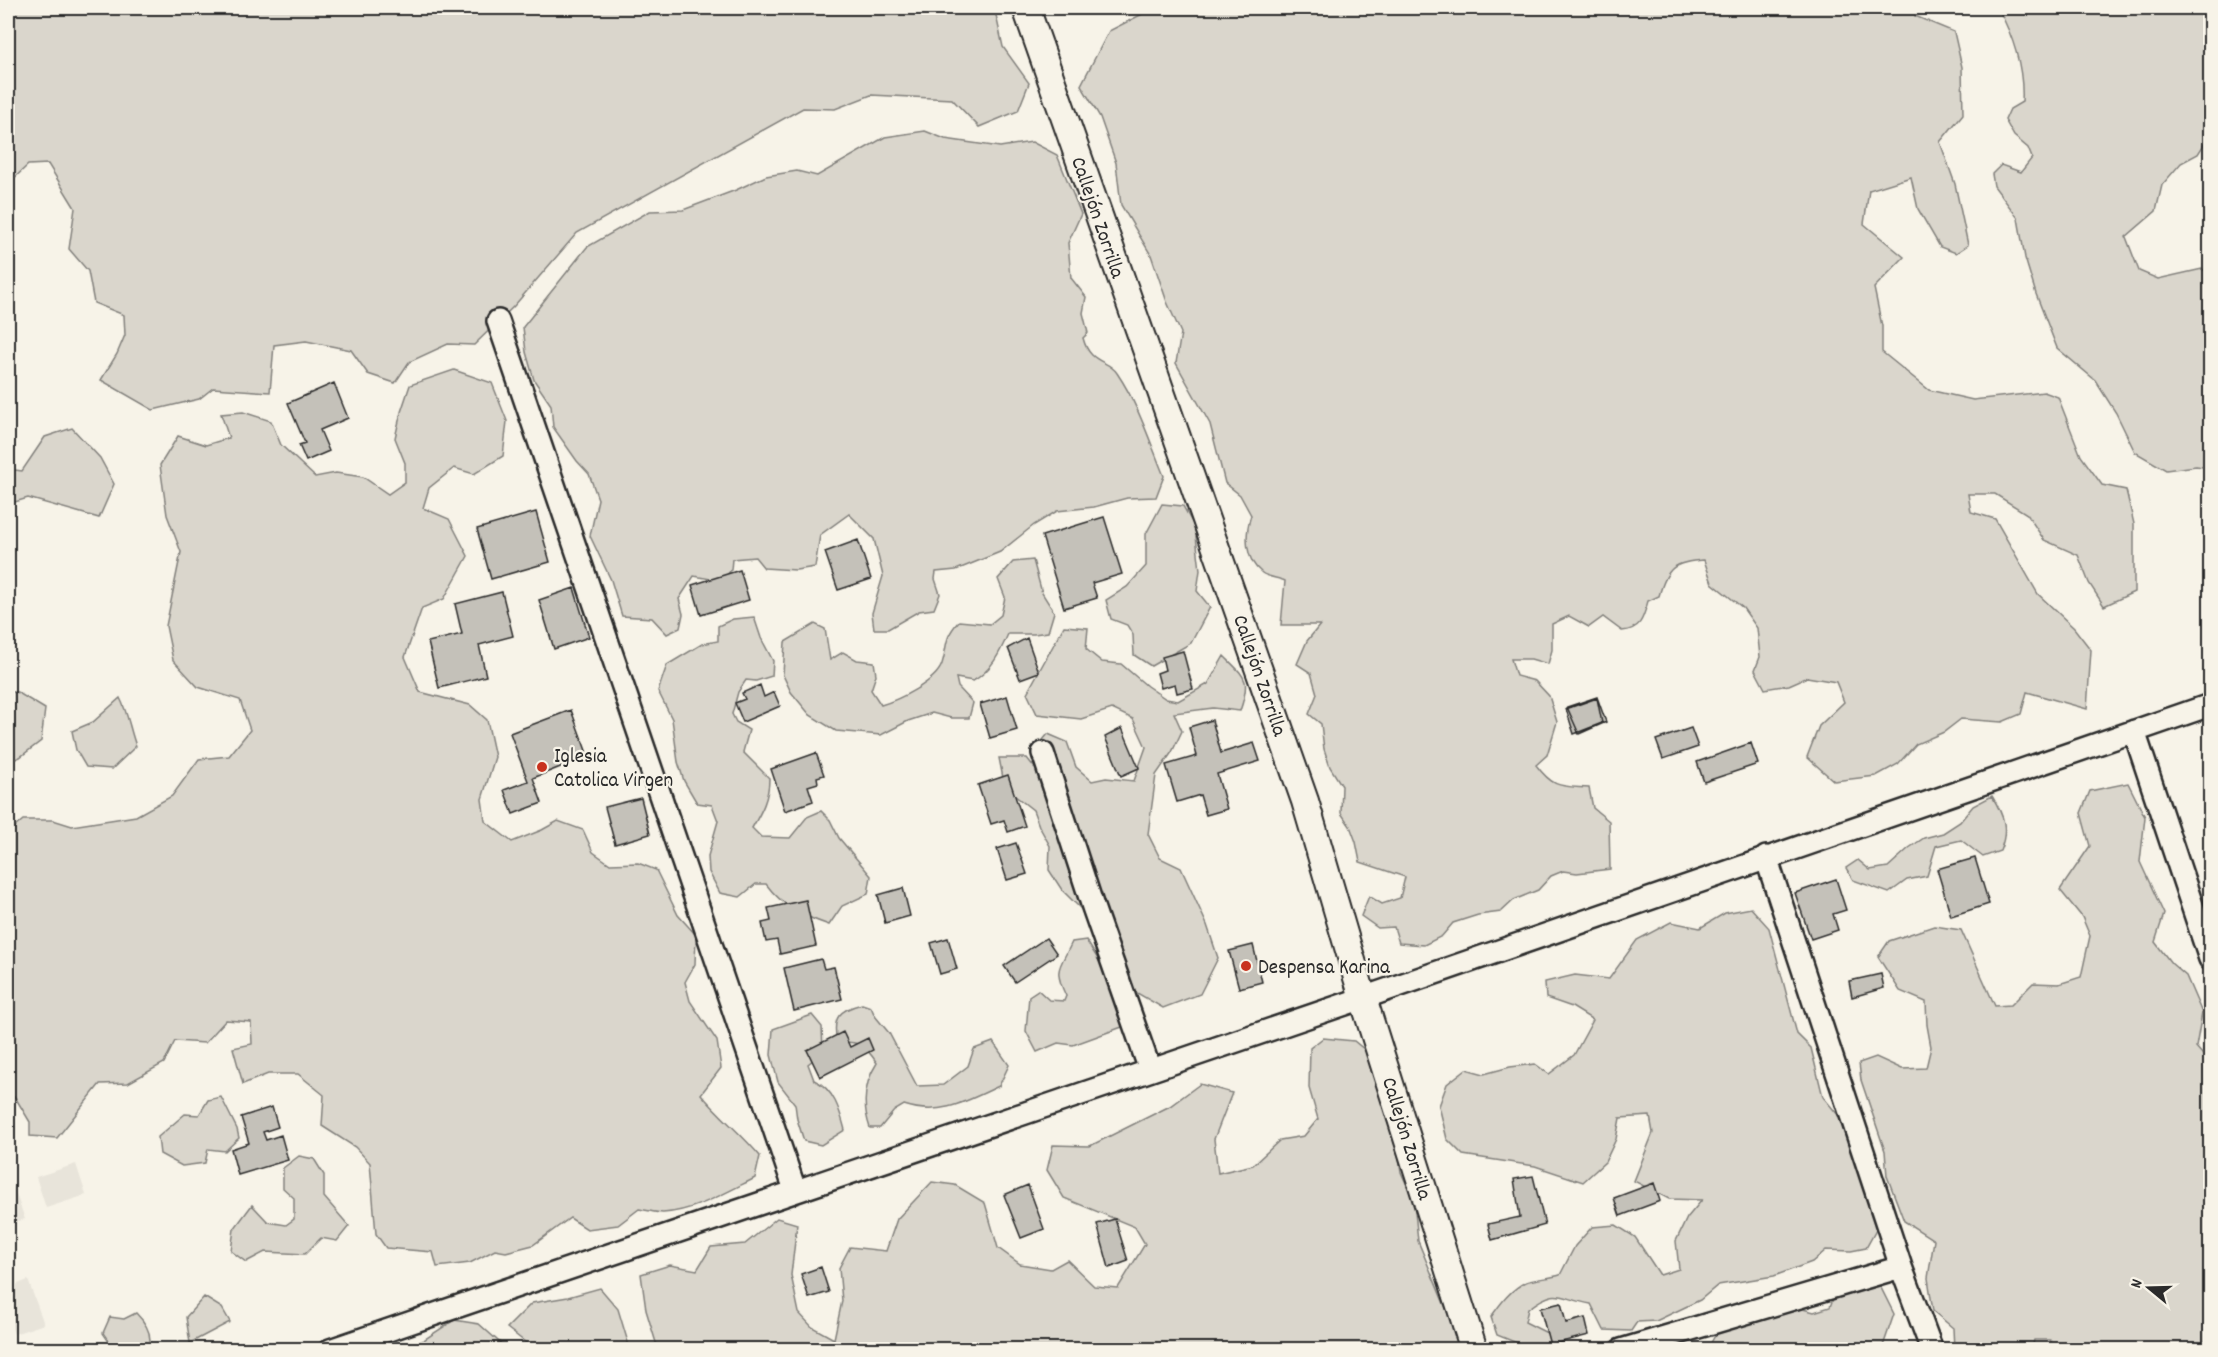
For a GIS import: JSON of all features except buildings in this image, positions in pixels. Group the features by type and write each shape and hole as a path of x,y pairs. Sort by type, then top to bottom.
{"street":[{"name":"Callejón Zorrilla","path":"1026,8 1305,801 1363,998 1474,1350"},
{"path":"498,321 795,1190"},
{"path":"330,1350 1363,998 2211,705"},
{"path":"2134,731 2211,959"},
{"path":"1043,753 1093,908 1150,1070"},
{"path":"1766,857 1901,1267 1932,1350"},
{"path":"1621,1350 1901,1267"}],"shaded area":[{"path":"8,8 992,8 996,15 1003,47 1029,83 1018,111 979,127 952,99 871,95 835,109 803,108 577,233 514,306 474,345 448,344 409,362 395,383 368,374 351,350 306,341 274,345 270,392 213,388 199,399 153,410 101,380 117,354 125,335 124,315 94,303 88,271 69,249 75,208 48,164 28,165 8,184"},
{"path":"1154,8 1917,8 1915,16 1954,32 1962,67 1963,114 1940,142 1955,184 1968,245 1956,253 1940,247 1918,209 1911,177 1869,190 1864,224 1904,257 1874,288 1882,326 1882,352 1929,390 1973,400 2044,392 2058,397 2081,456 2102,485 2126,490 2134,524 2134,592 2104,606 2089,583 2078,555 2044,540 2027,514 1995,494 1968,494 1971,512 1995,519 2038,594 2074,628 2091,650 2087,709 2027,692 2021,714 2002,722 1961,719 1944,732 1916,744 1898,764 1876,776 1834,781 1807,757 1819,726 1844,702 1836,682 1807,677 1789,685 1765,689 1755,670 1760,657 1757,628 1743,608 1712,583 1704,560 1685,562 1669,572 1659,596 1648,601 1643,618 1633,628 1622,631 1603,617 1589,627 1569,616 1552,624 1552,650 1548,664 1531,659 1511,659 1516,676 1535,681 1549,696 1557,722 1547,755 1536,765 1542,773 1559,785 1589,788 1593,808 1609,821 1610,869 1577,873 1563,871 1551,876 1538,890 1514,900 1501,912 1478,915 1453,923 1442,936 1424,945 1399,943 1394,927 1378,928 1361,916 1369,896 1382,904 1400,898 1405,877 1360,862 1350,826 1341,813 1342,786 1330,767 1324,749 1321,724 1309,714 1317,694 1311,673 1297,664 1307,641 1320,625 1281,625 1285,581 1264,574 1252,561 1247,538 1251,515 1240,495 1225,483 1210,424 1176,363 1181,333 1167,302 1151,255 1121,205 1116,163 1100,117 1081,85 1109,31"},
{"path":"1998,8 2210,8 2210,135 2198,154 2181,163 2162,185 2156,211 2126,237 2139,271 2158,279 2202,269 2210,273 2210,468 2196,466 2166,470 2135,452 2116,413 2095,380 2057,348 2025,258 2018,218 1994,186 1992,174 2001,165 2021,172 2032,158 2028,148 2014,136 2005,120 2010,109 2022,102 2022,89 2017,54"},
{"path":"925,131 945,139 1000,147 1032,142 1057,155 1081,214 1068,243 1071,278 1086,297 1083,313 1088,333 1083,338 1090,353 1117,373 1137,410 1164,476 1156,497 1127,498 1094,507 1057,511 1034,525 1000,552 956,570 936,572 935,579 940,594 934,609 919,611 888,629 874,629 872,613 883,576 874,539 849,514 820,535 815,567 796,570 764,568 755,557 732,559 731,570 722,581 694,576 679,599 683,614 680,628 667,634 652,618 622,616 611,580 590,536 598,499 589,474 553,427 551,405 534,380 526,352 523,327 587,247 650,211 683,210 766,176 797,171 817,176 885,137"},
{"path":"454,370 492,383 507,421 503,456 474,474 454,468 429,488 423,508 449,519 468,556 444,599 422,608 405,657 420,692 470,705 487,720 495,757 482,799 485,821 512,842 558,821 583,830 593,852 610,864 638,863 656,870 678,915 696,935 695,964 685,982 690,1001 717,1041 721,1068 701,1094 760,1156 755,1178 699,1205 663,1213 639,1209 618,1225 587,1229 570,1218 533,1245 506,1252 495,1250 470,1263 437,1267 433,1252 386,1248 376,1234 370,1163 355,1147 322,1126 324,1095 298,1074 268,1074 243,1084 233,1048 252,1044 251,1022 226,1020 205,1043 175,1041 164,1063 128,1083 100,1084 57,1138 30,1136 30,1122 15,1097 8,1097 8,833 23,820 53,820 72,826 136,816 172,796 199,759 229,756 250,730 240,700 198,687 173,660 166,626 181,552 167,515 160,465 178,436 206,445 229,438 221,414 243,412 271,421 281,445 315,477 336,473 363,477 388,494 405,482 405,463 395,438 410,385"},
{"path":"72,428 100,458 114,484 99,518 28,498 8,504 8,469 22,471 45,437"},
{"path":"1162,504 1183,506 1195,528 1200,570 1197,591 1210,607 1191,643 1151,666 1134,655 1133,635 1127,625 1111,619 1106,600 1127,587 1146,566 1146,534"},
{"path":"1033,560 1042,593 1054,612 1048,632 1008,634 1002,648 985,672 973,681 956,678 958,687 973,703 969,718 951,718 932,713 908,721 881,735 836,731 810,715 791,692 783,675 785,642 815,624 825,629 830,660 843,652 857,660 874,662 876,675 871,690 881,705 906,695 925,684 938,671 948,638 959,621 990,624 1001,615 1005,597 998,579 1013,562"},
{"path":"754,617 761,638 773,661 772,676 756,681 746,680 738,692 732,714 736,722 749,730 743,752 769,778 764,804 752,828 761,837 790,838 807,817 821,811 830,820 839,838 871,876 868,894 842,906 829,925 794,910 779,899 766,884 756,884 740,897 720,893 709,872 708,856 718,821 712,805 697,803 684,781 678,762 672,719 658,691 667,665 702,644 718,641 718,626 733,619"},
{"path":"1064,626 1088,628 1086,649 1102,662 1121,664 1166,699 1178,701 1208,684 1224,656 1242,675 1246,685 1240,711 1213,708 1174,713 1182,731 1172,752 1156,775 1148,834 1160,858 1181,868 1207,925 1218,958 1200,994 1163,1008 1137,993 1118,968 1104,925 1082,910 1062,890 1049,870 1050,846 1033,810 1005,788 999,758 1027,758 1046,782 1034,751 1048,734 1067,742 1076,767 1092,781 1106,778 1134,781 1146,747 1133,719 1112,709 1081,719 1037,714 1027,693"},
{"path":"8,692 17,692 45,709 41,741 20,757 8,762"},
{"path":"120,698 136,746 112,769 86,767 76,750 72,731 93,722"},
{"path":"2128,783 2145,817 2140,862 2164,914 2155,942 2171,963 2186,976 2202,1013 2196,1047 2210,1063 2210,1349 2056,1349 2050,1340 2034,1340 2032,1349 1954,1349 1953,1328 1933,1311 1928,1278 1934,1240 1904,1221 1887,1176 1885,1151 1861,1080 1859,1063 1876,1057 1902,1069 1926,1068 1931,1047 1926,1002 1900,991 1878,957 1889,941 1934,926 1961,930 1995,1006 2011,1005 2033,983 2059,984 2081,977 2090,936 2082,917 2060,890 2090,846 2081,813 2090,791"},
{"path":"1992,796 2000,810 2005,829 2000,851 1983,857 1961,840 1936,846 1927,876 1907,880 1889,893 1853,880 1846,868 1858,860 1870,870 1888,867 1909,848 1924,838 1943,833 1960,822 1973,806"},
{"path":"1751,908 1769,928 1797,1034 1811,1048 1823,1097 1858,1139 1885,1214 1866,1248 1851,1251 1826,1250 1812,1262 1774,1276 1718,1285 1700,1300 1656,1321 1637,1322 1631,1331 1604,1330 1591,1304 1559,1296 1546,1298 1528,1309 1525,1322 1555,1337 1555,1349 1532,1349 1497,1335 1491,1317 1506,1297 1526,1282 1560,1275 1575,1246 1592,1227 1616,1225 1635,1237 1660,1275 1679,1269 1676,1241 1687,1218 1702,1200 1669,1199 1634,1181 1653,1133 1650,1116 1620,1118 1616,1139 1605,1162 1583,1182 1535,1166 1463,1155 1447,1139 1439,1106 1447,1084 1466,1069 1484,1074 1510,1067 1535,1064 1549,1074 1574,1055 1593,1020 1572,1007 1546,998 1545,982 1575,975 1609,979 1637,940 1671,922 1700,928 1725,913"},
{"path":"1086,940 1135,1018 1122,1027 1073,1045 1058,1043 1037,1052 1026,1031 1029,996 1038,990 1049,1000 1064,1001 1066,996 1059,979 1062,962 1072,942"},
{"path":"862,1004 871,1007 875,1016 889,1033 917,1086 943,1085 968,1066 974,1049 993,1042 1009,1065 999,1086 953,1106 930,1109 904,1105 894,1111 880,1128 870,1128 865,1103 869,1078 877,1063 861,1045 837,1042 835,1027 842,1012"},
{"path":"812,1015 822,1027 823,1052 808,1064 814,1080 827,1089 835,1101 845,1130 821,1145 804,1141 795,1104 778,1082 771,1055 773,1029"},
{"path":"1323,1038 1354,1041 1371,1055 1395,1129 1401,1172 1414,1201 1418,1241 1459,1340 1470,1349 659,1349 657,1346 646,1310 641,1274 670,1265 697,1270 711,1247 745,1244 777,1218 797,1224 791,1275 799,1313 812,1327 834,1339 842,1301 839,1268 850,1247 886,1251 897,1219 932,1182 955,1185 985,1203 998,1248 1020,1264 1051,1269 1067,1260 1094,1286 1118,1288 1145,1244 1135,1227 1064,1198 1047,1170 1053,1145 1090,1146 1170,1106 1200,1084 1232,1093 1214,1139 1218,1173 1253,1165 1280,1140 1304,1136 1318,1119 1309,1088 1310,1048"},
{"path":"221,1097 239,1138 225,1151 208,1149 205,1163 182,1166 160,1154 158,1137 185,1114 199,1115 208,1100"},
{"path":"299,1156 314,1159 324,1175 324,1197 349,1226 337,1241 321,1238 305,1254 265,1252 246,1262 231,1251 234,1229 252,1205 268,1222 286,1225 294,1219 294,1198 283,1188 283,1168"},
{"path":"76,1164 86,1195 46,1208 36,1177"},
{"path":"13,1186 25,1219 8,1224 8,1187"},
{"path":"1856,1279 1880,1286 1894,1314 1882,1349 1707,1350 1717,1332 1768,1307 1799,1308 1814,1312 1830,1307 1837,1288"},
{"path":"28,1280 44,1324 14,1334 11,1326 8,1327 8,1288"},
{"path":"600,1288 618,1309 630,1349 534,1349 507,1328 532,1303 568,1297"},
{"path":"204,1297 222,1308 230,1322 190,1343 186,1317"},
{"path":"136,1313 148,1330 150,1344 148,1349 114,1349 103,1333 110,1317 124,1319"},
{"path":"454,1320 479,1324 507,1349 421,1349 419,1343"}],"place":[{"name":"Iglesia Catolica Virgen","path":"542,767"},
{"name":"Despensa Karina","path":"1246,966"}]}
